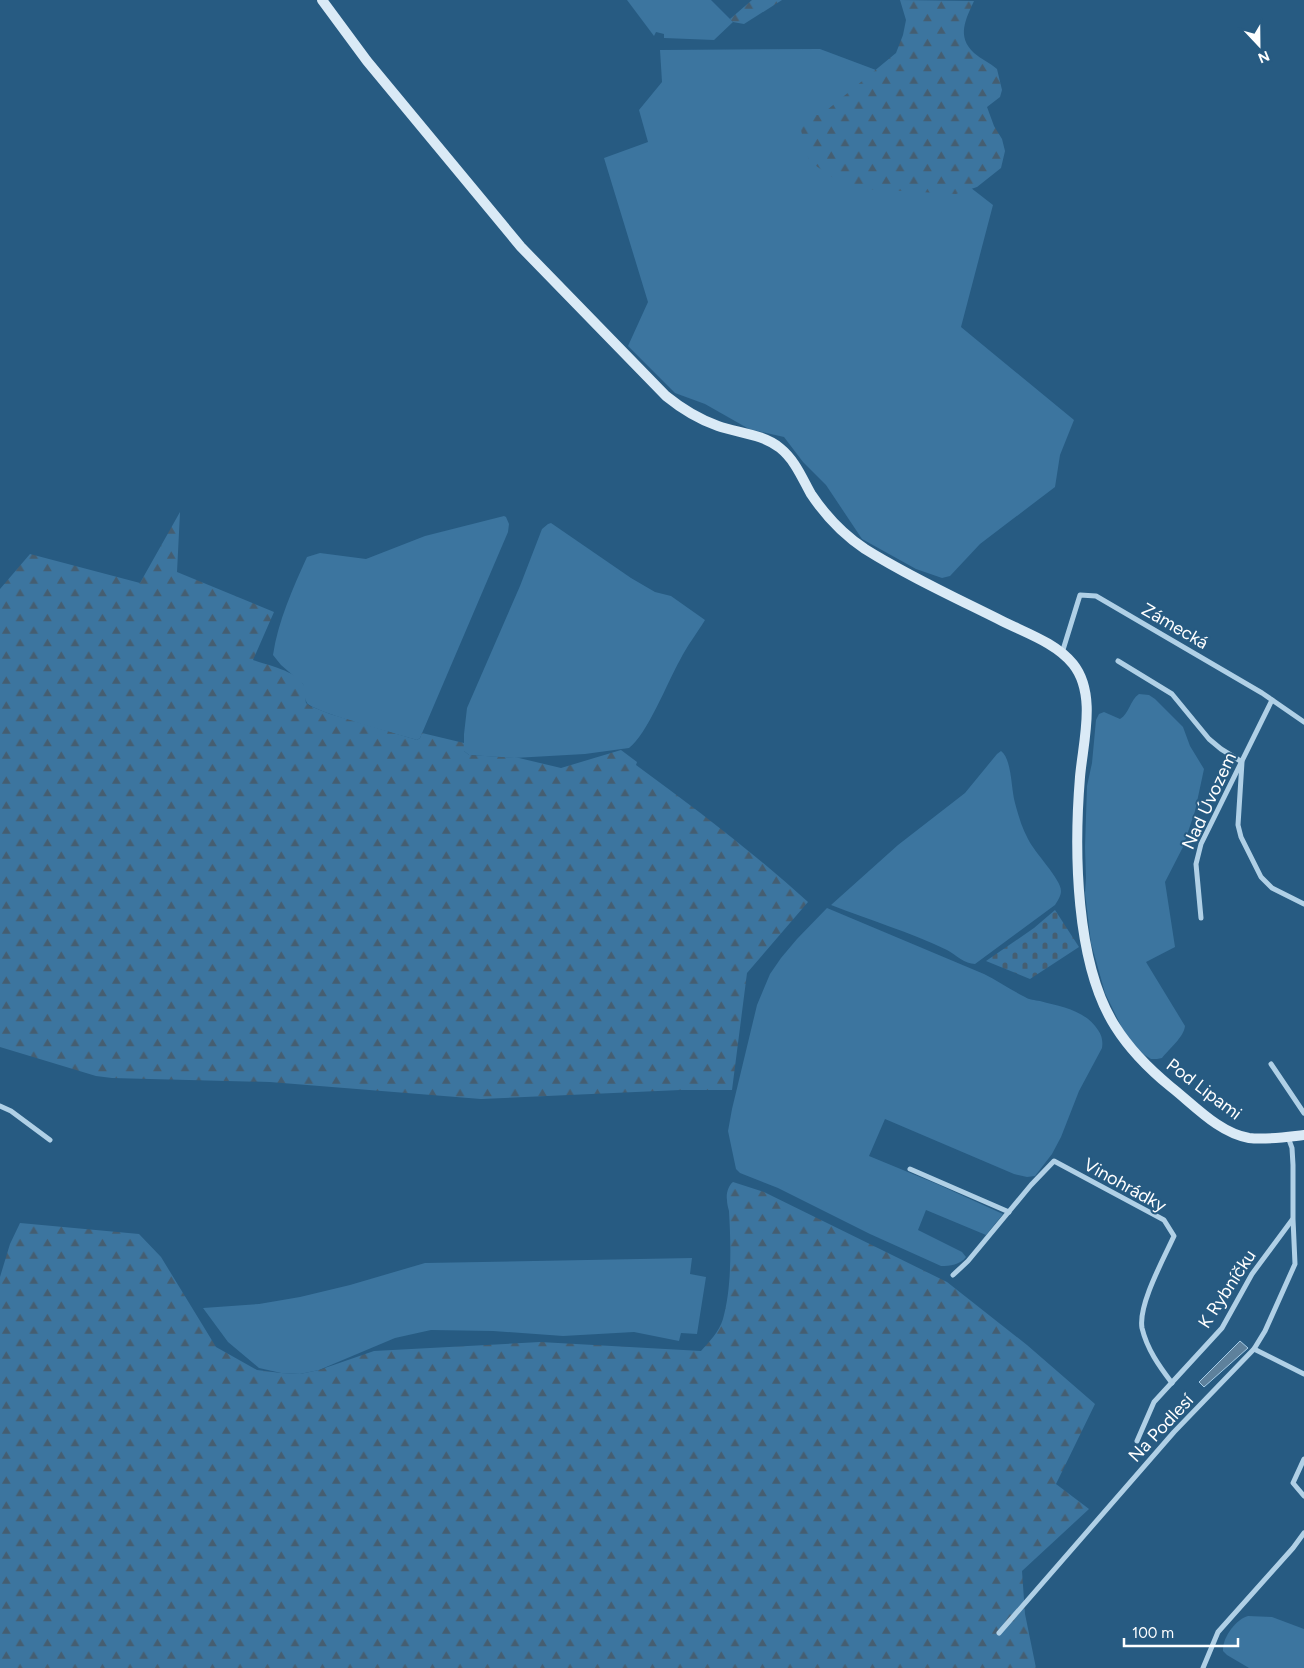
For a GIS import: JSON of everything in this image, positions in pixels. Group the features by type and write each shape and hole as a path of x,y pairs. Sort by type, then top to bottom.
{"main road":[{"name":"Pod Lipami","path":"322,0 366,61 521,247 666,396 687,412 702,420 760,438 777,446 793,463 812,495 826,513 856,542 944,592 1038,639 1073,664 1083,685 1087,713 1078,822 1080,896 1083,925 1090,964 1099,992 1110,1016 1129,1046 1146,1065 1219,1126 1248,1138 1304,1135"}],"street":[{"name":"Zámecká","path":"1061,654 1080,595 1096,596 1272,700 1304,722"},
{"path":"1118,661 1172,694 1209,739 1242,762 1238,825 1241,837 1262,877 1272,888 1304,904"},
{"name":"Nad Úvozem","path":"1202,918 1196,864 1201,844 1272,700"},
{"path":"1271,1064 1304,1113"},
{"path":"0,1106 11,1111 50,1140"},
{"path":"1288,1136 1293,1160 1292,1219"},
{"name":"Vinohrádky","path":"952,1275 968,1261 1054,1161 1164,1220 1174,1236 1146,1298 1142,1327 1154,1360 1172,1383"},
{"path":"910,1170 1009,1212"},
{"name":"Na Podlesí","path":"999,1633 1174,1432 1254,1349 1265,1331 1295,1264 1292,1219"},
{"name":"K Rybníčku","path":"1137,1441 1154,1402 1222,1328 1252,1274 1292,1219"},
{"path":"1254,1349 1304,1374"},
{"path":"1304,1459 1293,1483 1304,1496"},
{"path":"1203,1668 1218,1632 1293,1548 1304,1533"}],"green space":[{"path":"627,0 711,0 733,22 714,40 664,38 664,34 656,32 654,36"},
{"path":"752,0 782,0 744,24 733,22 730,19"},
{"path":"900,0 974,1 964,27 965,40 974,53 997,69 1002,90 1000,97 987,107 994,126 1002,139 1005,151 1001,168 977,187 956,194 848,188 809,161 797,115 821,115 896,53 906,20"},
{"path":"820,49 884,73 926,153 993,205 961,327 1074,420 1060,455 1055,487 980,544 950,576 942,578 916,569 862,539 826,485 803,462 784,437 749,429 705,404 675,393 628,346 648,302 604,158 648,142 639,110 662,82 660,50"},
{"path":"180,512 177,572 274,612 253,660 288,672 299,679 305,688 306,703 310,706 330,714 417,740 422,733 464,743 464,751 469,755 519,758 561,768 621,750 637,762 636,765 724,831 808,902 747,973 732,1090 680,1090 481,1099 270,1082 112,1078 96,1076 0,1047 0,589 30,554 140,583"},
{"path":"504,516 509,524 508,532 420,738 417,740 358,723 324,712 307,703 303,684 281,665 273,655 282,617 307,557 320,553 366,559 425,536"},
{"path":"551,523 631,578 655,592 671,596 705,620 683,655 643,732 629,748 585,754 514,758 469,755 464,751 467,708 520,586 542,529"},
{"path":"1139,694 1149,695 1155,699 1183,727 1190,746 1204,769 1195,811 1183,847 1165,882 1175,947 1146,962 1185,1026 1176,1043 1162,1058 1157,1059 1151,1059 1143,1054 1133,1044 1123,1030 1105,993 1091,943 1085,893 1087,786 1092,763 1096,720 1099,714 1104,712 1120,719 1126,714"},
{"path":"1001,751 1007,761 1015,803 1024,830 1031,844 1060,886 1060,895 1055,905 975,964 971,964 919,937 831,905 898,845 965,793"},
{"path":"827,908 984,974 1028,999 1072,1010 1093,1023 1101,1036 1102,1048 1079,1091 1061,1137 1052,1154 1035,1176 1027,1177 1014,1174 885,1119 869,1156 1003,1214 986,1235 926,1210 918,1230 962,1252 966,1257 958,1263 941,1266 870,1234 778,1188 740,1173 736,1169 728,1131 757,1005 770,974 781,958"},
{"path":"1055,910 1079,947 1030,979 986,961 1034,928"},
{"path":"733,1182 764,1192 947,1282 1027,1345 1095,1404 1056,1484 1089,1509 1022,1571 1025,1614 1036,1668 0,1668 0,1277 10,1244 20,1223 139,1234 161,1257 216,1347 257,1370 300,1374 319,1370 374,1351 540,1342 701,1351 719,1328 726,1307 730,1252 727,1195"},
{"path":"692,1258 690,1274 706,1277 697,1334 681,1333 679,1341 634,1332 563,1336 493,1331 431,1330 395,1338 319,1370 300,1374 281,1373 259,1368 228,1342 203,1308 259,1304 300,1297 350,1285 425,1263"},
{"path":"1248,1616 1272,1617 1304,1629 1304,1668 1249,1668 1227,1655 1223,1651 1223,1646 1227,1635 1239,1621"}],"shaded area":[{"path":"1240,1341 1248,1348 1204,1387 1199,1382"}]}
